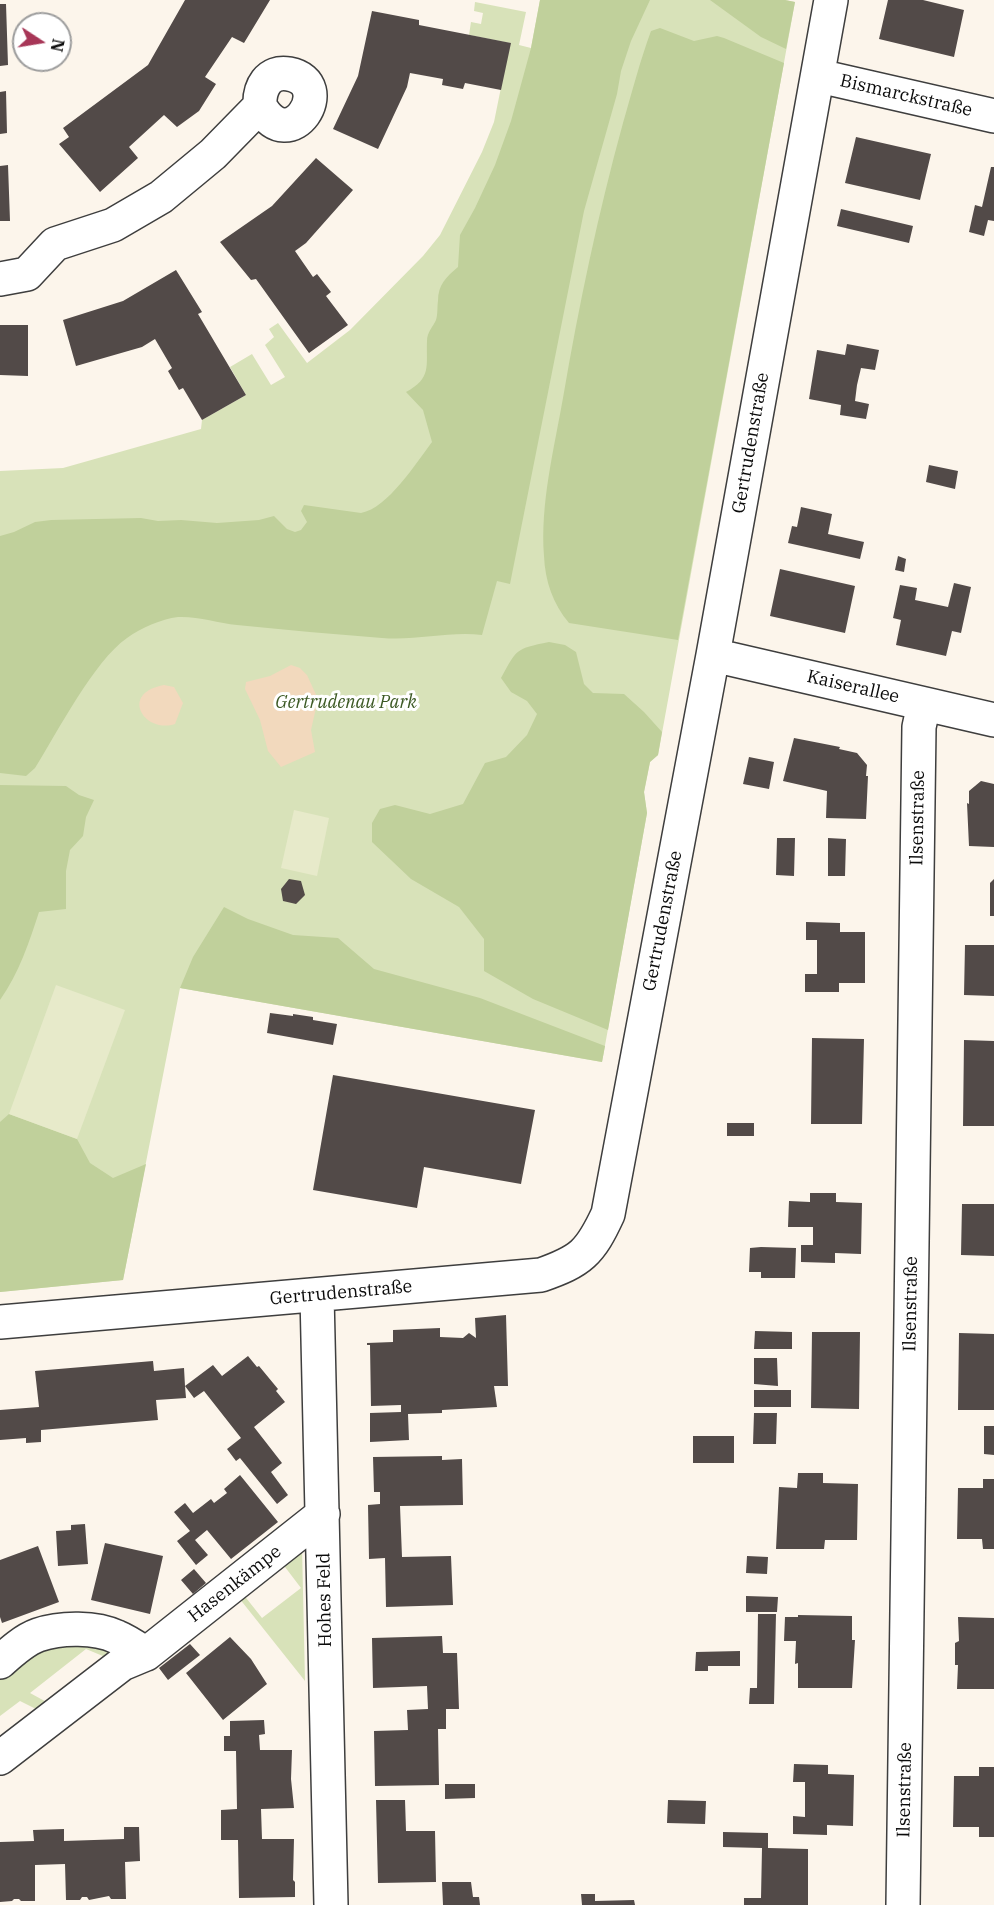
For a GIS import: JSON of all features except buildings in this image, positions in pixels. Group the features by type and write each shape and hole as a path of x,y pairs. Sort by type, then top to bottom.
{"street":[{"name":"Gertrudenstraße","path":"0,1322 540,1275 561,1268 579,1258 597,1239 608,1214 713,655 831,0"},
{"name":"Bismarckstraße","path":"819,76 994,116"},
{"path":"0,279 27,274 55,244 113,225 161,198 213,154 260,106"},
{"name":"Kaiserallee","path":"713,655 994,720"},
{"name":"Ilsenstraße","path":"903,1905 919,727 924,704"},
{"name":"Hohes Feld","path":"317,1295 331,1905"},
{"name":"Hasenkämpe","path":"0,1758 122,1664 146,1654 323,1514"},
{"path":"0,1662 17,1647 38,1635 59,1631 93,1631 116,1636 146,1654"}],"green space":[{"name":"Gertrudenau Park","path":"540,0 785,0 795,2 658,755 650,762 644,792 647,813 602,1062 180,988 123,1280 0,1292 0,471 63,468 201,429 202,420 246,395 230,367 252,354 271,385 285,377 265,345 274,337 269,329 278,323 307,363 350,330 423,256 440,235 482,152 494,122 510,43 469,35 471,22 481,24 483,13 474,11 475,2 526,12 519,45 531,48"},
{"path":"540,0 650,0 631,41 621,71 617,94 584,211 510,584 497,581 482,635 457,634 395,639 237,625 193,618 178,617 165,620 145,627 127,638 102,663 89,679 35,768 26,776 0,773 0,536 35,522 51,520 141,518 158,521 217,523 259,520 274,516 287,529 295,532 301,530 307,522 301,511 304,505 361,513 381,503 401,484 432,442 423,410 406,392 420,382 426,371 427,338 437,318 439,290 446,278 458,267 460,235 495,165 511,121 531,48"},
{"path":"710,0 795,2 786,49 761,37"},
{"path":"660,28 694,41 717,36 784,63 678,640 569,623 558,608 548,583 543,536 552,457 597,225 643,54 651,31"},
{"path":"549,642 565,645 576,652 584,684 593,693 624,694 662,732 658,755 650,762 644,792 647,813 608,1030 533,999 484,971 484,939 459,907 411,879 372,842 372,823 380,809 395,805 430,814 463,804 485,763 506,757 527,735 537,714 527,701 511,692 501,678 518,652 529,646"},
{"path":"0,785 66,786 79,795 94,800 86,817 83,836 70,850 66,871 66,909 39,912 18,968 0,1000"},
{"path":"294,810 329,818 317,876 281,868"},
{"path":"224,907 248,919 293,935 338,938 374,969 480,998 605,1046 602,1062 180,988 193,957"},
{"path":"56,985 125,1010 77,1139 9,1114"},
{"path":"9,1114 77,1139 90,1163 113,1178 146,1164 123,1280 0,1292 0,1122"},
{"path":"302,1546 305,1681 239,1598 243,1594 262,1618 301,1588 285,1567 286,1560"},
{"path":"62,1641 115,1649 110,1659 86,1649 30,1693 52,1705 42,1712 20,1701 0,1716 0,1673 13,1661"}],"sand":[{"path":"291,665 300,668 307,675 318,699 311,730 315,752 281,767 268,751 260,720 245,689 246,682 270,676"},
{"path":"164,685 174,687 183,703 175,724 164,726 146,718 141,711 140,703 142,696 150,689"}]}
